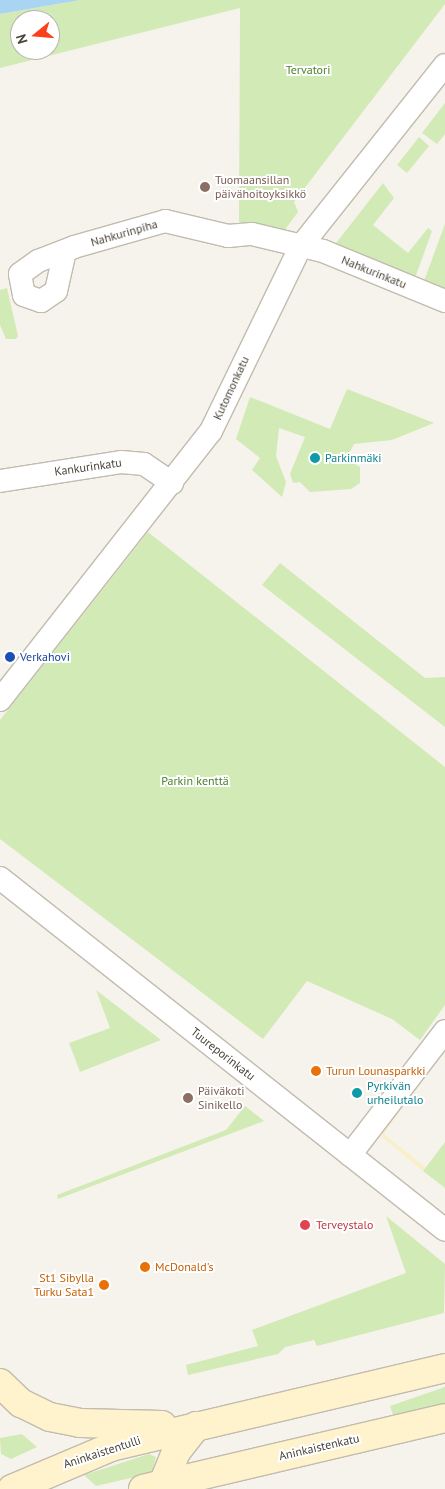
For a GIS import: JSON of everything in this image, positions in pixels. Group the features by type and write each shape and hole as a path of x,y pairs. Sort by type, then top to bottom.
{"main road":[{"path":"0,1383 31,1409 63,1421 196,1426 445,1368"},
{"name":"Aninkaistenkatu","path":"191,1483 445,1418"},
{"path":"155,1488 196,1426"},
{"name":"Aninkaistentulli","path":"12,1489 96,1452 196,1426"},
{"path":"155,1488 191,1483"}],"street":[{"name":"Kutomonkatu","path":"0,700 211,431 301,246 445,65"},
{"name":"Nahkurinpiha","path":"65,251 165,221 228,236 252,234 301,246"},
{"name":"Nahkurinkatu","path":"301,246 445,301"},
{"name":"Kankurinkatu","path":"0,481 120,462 144,464 172,482"},
{"name":"Tuureporinkatu","path":"0,878 445,1230"},
{"path":"350,1155 445,1031"}],"green space":[{"name":"Tervatori","path":"80,0 445,0 445,4 294,202 298,212 284,231 239,222 240,8 60,53 60,10 23,10"},
{"name":"Tervatori","path":"10,12 10,60 32,60 0,68 0,14"},
{"path":"445,103 445,134 437,144 422,133"},
{"path":"419,137 429,146 407,173 397,165"},
{"path":"383,183 394,198 373,225 408,253 428,228 432,231 415,278 333,247"},
{"path":"445,224 445,289 424,281"},
{"path":"7,288 18,336 16,339 6,339 0,325 0,290"},
{"path":"347,389 434,423 392,440 354,444 346,459 360,467 360,483 351,489 310,492 300,482 293,483 290,474 305,437 279,428 276,456 286,482 282,497 252,470 260,458 236,439 250,397 330,429"},
{"name":"Parkin kenttä","path":"148,532 445,767 445,1005 420,1040 392,1019 307,981 263,1039 0,839 0,720"},
{"path":"280,563 425,678 445,677 445,727 262,585"},
{"path":"96,990 161,1040 80,1072 69,1043 110,1028"},
{"path":"245,1106 264,1121 58,1199 57,1195 226,1130"},
{"path":"445,1142 445,1188 423,1171"},
{"path":"386,1216 445,1264 444,1313 317,1346 314,1340 285,1347 278,1354 188,1375 186,1365 258,1346 252,1330 406,1273"},
{"path":"445,1387 445,1404 394,1418 390,1406"},
{"path":"22,1434 37,1447 11,1459 1,1454 0,1438"},
{"path":"149,1454 156,1457 152,1473 96,1486 84,1475"}],"sand":[{"path":"427,1072 384,1134 425,1167 423,1171 382,1137 382,1132"}],"water":[{"path":"0,0 80,0 23,10 10,10 10,12 0,14"}],"place":[{"name":"Tuomaansillan päivähoitoyksikkö","path":"205,187"},
{"name":"Parkinmäki","path":"315,458"},
{"name":"Verkahovi","path":"10,657"},
{"name":"Turun Lounasparkki","path":"316,1071"},
{"name":"Pyrkivän urheilutalo","path":"357,1093"},
{"name":"Päiväkoti Sinikello","path":"188,1098"},
{"name":"Terveystalo","path":"305,1225"},
{"name":"McDonald's","path":"145,1267"},
{"name":"St1 Sibylla Turku Sata1","path":"104,1285"}]}
